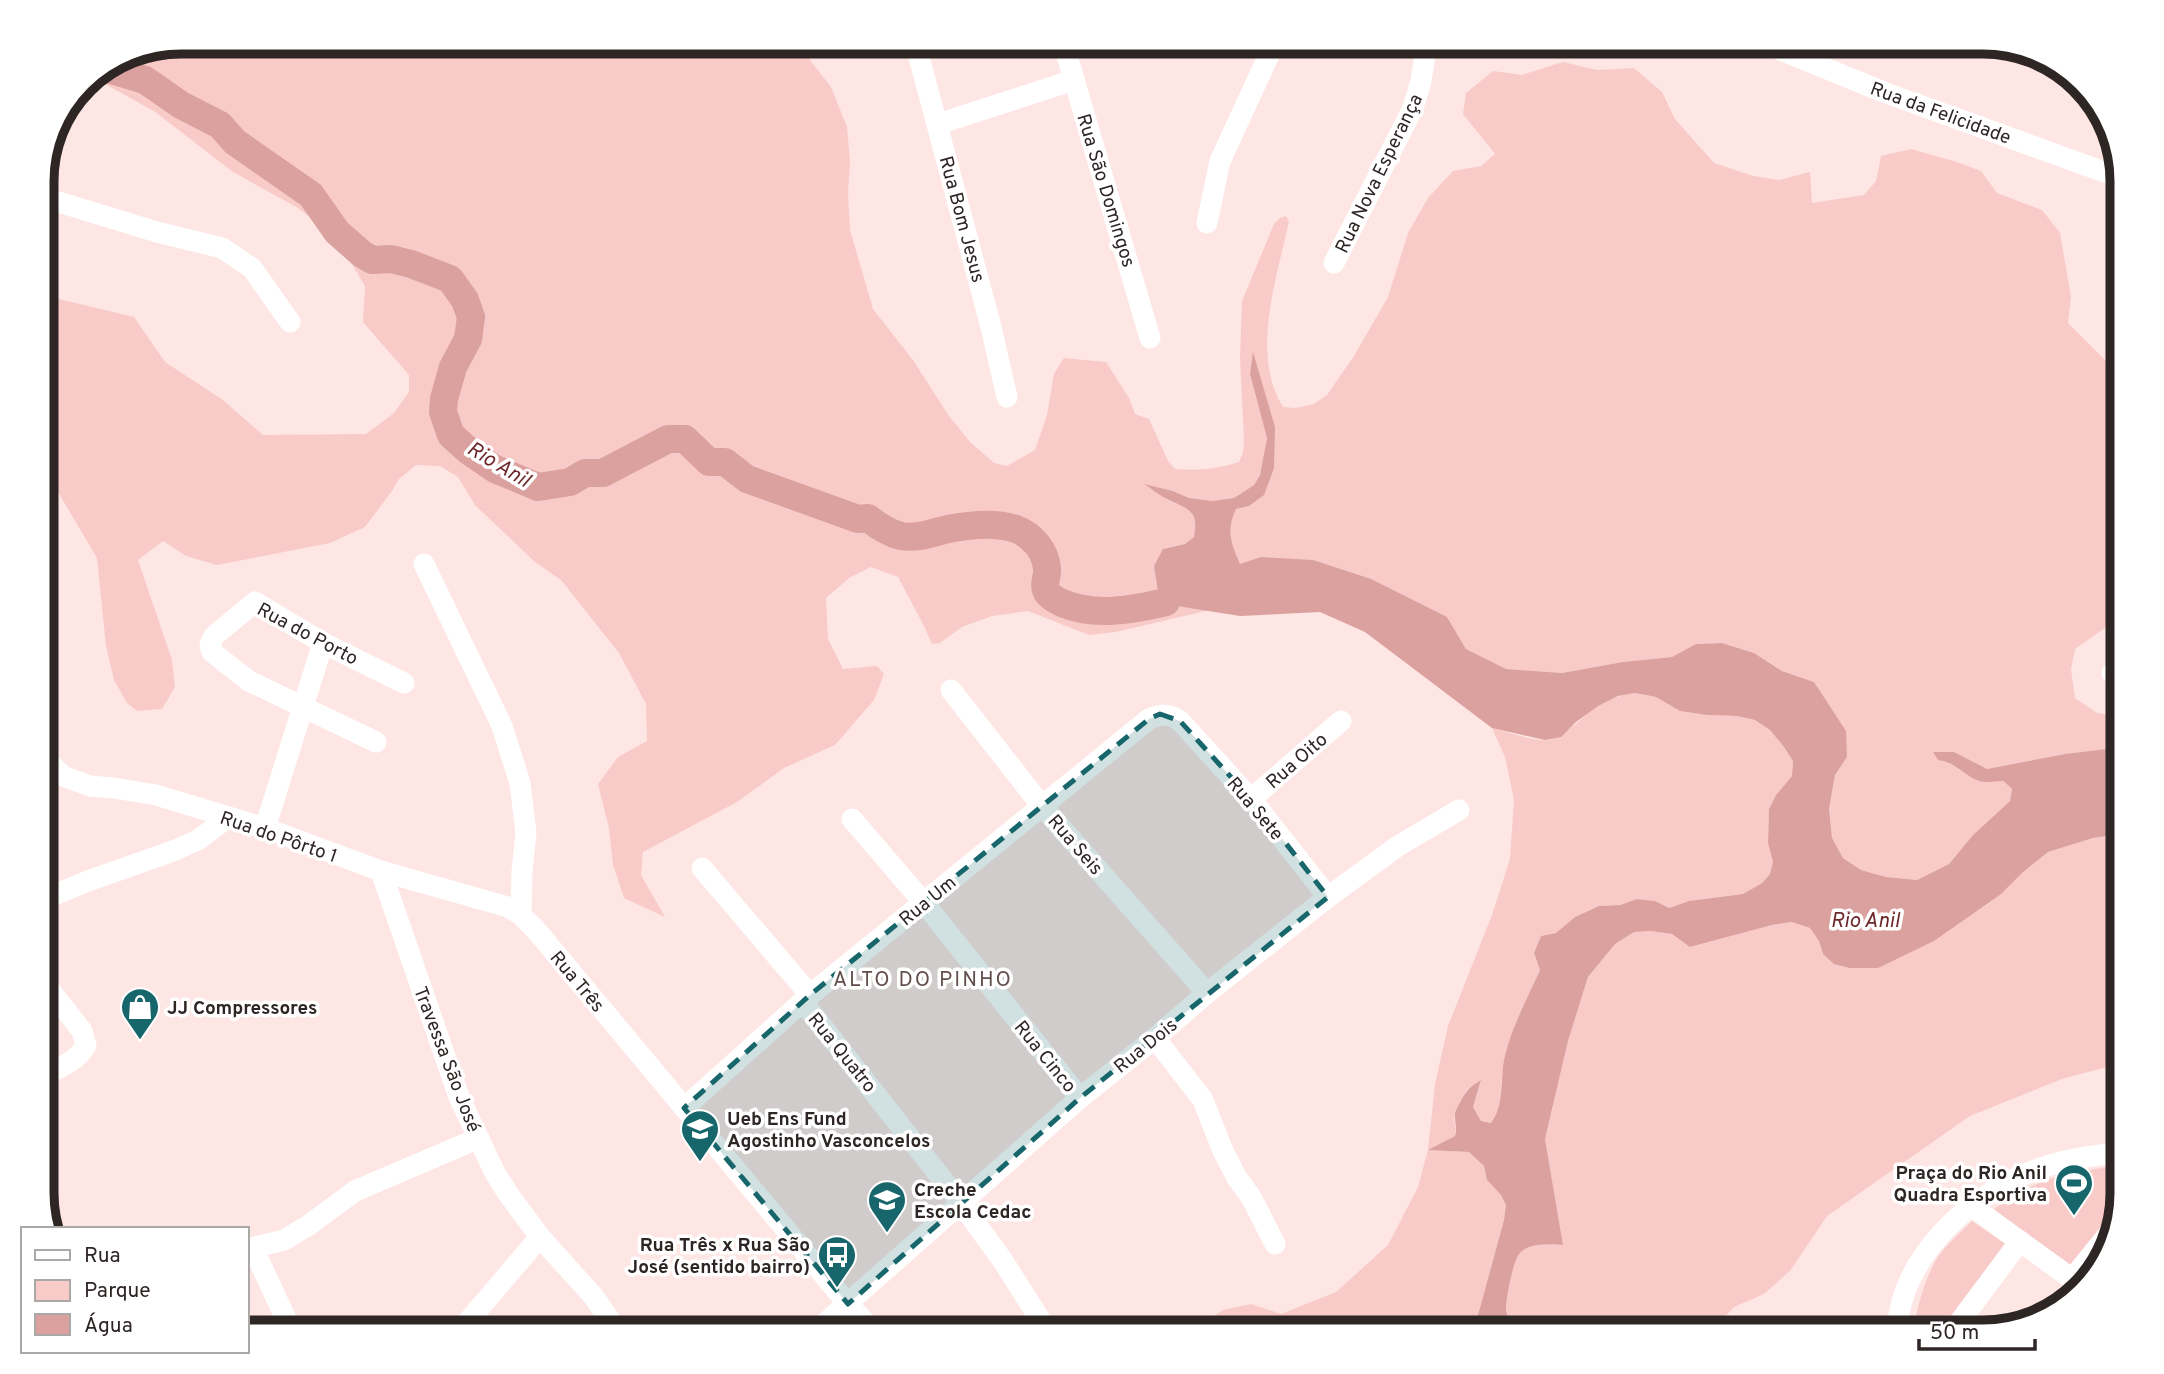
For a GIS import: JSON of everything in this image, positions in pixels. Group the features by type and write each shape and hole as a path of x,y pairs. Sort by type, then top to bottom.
{"street":[{"path":"1206,223 1220,161 1269,54"},
{"name":"Rua Nova Esperança","path":"1334,263 1413,108 1425,54"},
{"name":"Rua da Felicidade","path":"1791,54 1886,93 2110,174"},
{"name":"Rua Bom Jesus","path":"919,55 1007,397"},
{"name":"Rua São Domingos","path":"1067,55 1150,338"},
{"path":"938,124 1074,80"},
{"path":"55,201 157,232 222,248 252,268 290,322"},
{"path":"424,565 502,726 520,783 526,834 521,915"},
{"name":"Rua do Porto","path":"376,742 249,681 212,652 210,645 214,636 255,601 323,643 404,683"},
{"path":"265,828 323,643"},
{"name":"Rua Seis","path":"951,690 1041,805 1207,993"},
{"name":"Rua Um","path":"684,1108 806,998 1149,719 1160,714 1173,715 1180,721"},
{"name":"Rua Sete","path":"1180,721 1251,799 1328,897"},
{"name":"Rua Oito","path":"1251,799 1341,721"},
{"name":"Rua do Pôrto 1","path":"55,768 63,776 90,786 156,795 265,828 381,871 508,907 521,915"},
{"name":"Rua Dois","path":"829,1320 1080,1098 1207,993 1328,897 1398,846 1459,810"},
{"path":"55,895 198,840 227,818"},
{"name":"Rua Cinco","path":"852,819 924,903 1080,1098"},
{"name":"Rua Quatro","path":"702,868 806,998 961,1203 1003,1261 1038,1320"},
{"name":"Travessa São José","path":"381,871 459,1097 479,1139 509,1195 540,1237 594,1297 610,1320"},
{"name":"Rua Três","path":"521,915 863,1320"},
{"path":"55,997 82,1031 86,1045 81,1055 55,1070"},
{"path":"1155,1038 1203,1100 1223,1151 1275,1244"},
{"path":"286,1320 250,1249 284,1240 355,1192 479,1139"},
{"path":"1901,1320 1905,1293 1916,1270 1933,1245 1971,1206 2006,1183 2036,1170 2084,1157 2110,1154"},
{"path":"1971,1206 2075,1280"},
{"path":"469,1320 540,1237"},
{"path":"1961,1320 2020,1241"}],"highlighted area":[{"path":"1160,714 1180,721 1251,799 1328,897 1080,1098 848,1304 684,1108 810,995 1149,719"}],"green space":[{"path":"173,55 806,55 831,87 847,127 850,230 873,309 913,360 949,416 970,442 994,463 1007,466 1035,450 1047,415 1054,374 1064,358 1106,362 1129,398 1135,414 1149,419 1168,461 1175,469 1207,469 1239,462 1244,440 1240,359 1242,301 1274,224 1286,216 1289,221 1273,291 1267,340 1268,364 1273,386 1283,407 1295,408 1314,404 1327,395 1354,356 1388,297 1408,233 1428,198 1453,171 1481,166 1495,154 1463,114 1466,93 1493,71 1522,75 1563,62 1597,70 1634,68 1662,92 1675,119 1714,163 1753,176 1779,180 1810,172 1812,203 1864,195 1876,181 1881,156 1911,149 1957,162 1981,171 1997,193 2042,210 2060,233 2071,297 2068,323 2110,365 2110,624 2075,649 2071,669 2075,698 2097,713 2110,715 2110,748 1987,769 1974,764 1949,761 1974,777 1986,781 2002,781 2012,789 2010,801 1973,835 1949,864 1917,880 1886,877 1861,870 1843,858 1832,838 1829,809 1835,775 1847,757 1814,682 1782,671 1754,653 1722,643 1696,644 1672,657 1623,662 1562,673 1505,669 1466,649 1447,617 1262,557 1240,565 1231,537 1233,517 1236,509 1249,506 1274,468 1262,385 1253,354 1250,374 1267,437 1260,475 1254,485 1234,498 1213,501 1189,498 1147,485 1192,512 1196,521 1195,536 1185,544 1163,549 1177,606 1210,610 1116,632 1089,635 1028,611 992,616 962,627 940,643 932,644 898,577 871,567 849,578 826,598 828,639 843,669 877,666 884,674 874,700 835,745 784,768 737,802 643,852 641,875 665,917 624,898 613,865 609,828 598,784 618,757 647,741 646,704 619,653 561,580 535,562 475,505 458,477 440,466 416,465 398,480 365,527 330,543 217,565 186,556 163,541 138,560 172,660 175,687 162,709 137,711 127,703 114,680 106,646 97,558 55,487 55,298 134,317 165,362 223,400 263,435 366,434 394,413 409,392 409,375 363,322 365,286 346,254 324,228 298,208 233,172 154,111 101,82 132,64"},
{"path":"1635,693 1656,697 1680,711 1737,716 1755,720 1770,730 1793,761 1792,776 1776,795 1769,809 1768,843 1773,862 1770,874 1762,883 1743,894 1689,901 1669,908 1655,901 1637,899 1620,905 1599,906 1575,917 1556,933 1541,936 1534,953 1540,970 1507,1049 1496,1116 1492,1123 1481,1121 1473,1107 1481,1081 1467,1090 1461,1101 1454,1119 1455,1136 1430,1150 1469,1152 1484,1166 1487,1180 1506,1205 1479,1320 1208,1320 1223,1310 1251,1304 1281,1314 1336,1292 1388,1245 1418,1187 1428,1150 1435,1084 1448,1026 1492,915 1510,859 1514,800 1505,757 1492,728 1532,739 1552,739 1566,732 1599,705"},
{"path":"2110,836 2110,1066 2062,1079 1970,1116 1827,1216 1790,1271 1764,1294 1734,1307 1722,1320 1511,1320 1506,1304 1510,1279 1518,1256 1535,1245 1563,1245 1545,1139 1568,1041 1588,977 1615,944 1634,932 1651,931 1672,934 1691,947 1792,922 1810,928 1819,941 1823,954 2023,872 2048,852"},
{"path":"2110,1167 2109,1210 2105,1226 2071,1270 1994,1209 2035,1185 2077,1172"},
{"path":"1972,1221 2007,1245 1951,1320 1915,1320 1925,1283 1933,1265 1946,1247"}],"water":[{"name":"Rio Anil","path":"1253,352 1275,427 1274,468 1264,495 1249,506 1236,509 1233,517 1231,537 1240,564 1261,557 1313,560 1371,579 1447,617 1466,649 1506,669 1562,673 1623,662 1672,657 1696,644 1722,643 1754,653 1782,671 1814,682 1846,731 1847,757 1835,775 1829,809 1832,838 1843,858 1861,870 1886,877 1917,880 1949,864 1973,835 2010,801 2012,789 2003,781 1979,781 1950,763 1938,760 1933,752 1954,752 1987,769 2110,748 2110,836 2048,852 2001,894 1934,941 1878,968 1850,968 1834,964 1823,954 1819,941 1810,928 1792,922 1690,947 1672,934 1651,931 1634,932 1615,944 1588,977 1568,1041 1545,1139 1563,1245 1530,1247 1518,1256 1507,1297 1506,1310 1511,1320 1479,1320 1478,1315 1506,1205 1487,1180 1484,1166 1469,1152 1428,1150 1455,1136 1457,1109 1467,1091 1481,1080 1473,1107 1481,1121 1491,1123 1495,1117 1500,1103 1503,1066 1509,1042 1540,970 1534,953 1541,936 1556,933 1575,917 1599,906 1620,905 1637,899 1655,901 1669,908 1689,901 1743,894 1762,883 1770,874 1773,862 1768,843 1769,809 1776,795 1792,776 1793,761 1770,730 1755,720 1680,711 1656,697 1635,693 1618,696 1598,706 1561,737 1545,740 1492,728 1365,632 1320,612 1240,616 1166,602 1158,591 1154,566 1163,549 1185,544 1194,537 1195,521 1187,509 1162,497 1144,484 1189,498 1213,501 1234,498 1254,485 1260,475 1267,438 1250,374"}],"waterway":[{"name":"Rio Anil","path":"117,72 145,80 181,105 220,125 235,142 311,195 337,232 362,254 372,260 391,259 411,264 450,279 465,300 471,317 468,339 453,367 443,412 451,435 495,469 538,487 570,482 585,473 603,473 668,439 685,439 709,462 725,462 747,479 858,519 868,518 883,529 901,536 918,536 973,525 1000,525 1016,529 1033,540 1041,550 1046,562 1047,592 1062,603 1087,610 1114,611 1166,602"}],"place":[{"name":"JJ Compressores","path":"140,1041"},
{"name":"Ueb Ens Fund Agostinho Vasconcelos","path":"700,1163"},
{"name":"Praça do Rio Anil Quadra Esportiva","path":"2074,1217"},
{"name":"Creche Escola Cedac","path":"887,1234"},
{"name":"Rua Três x Rua São José (sentido bairro)","path":"837,1289"}],"district":[{"name":"ALTO DO PINHO","path":"923,979"}]}
